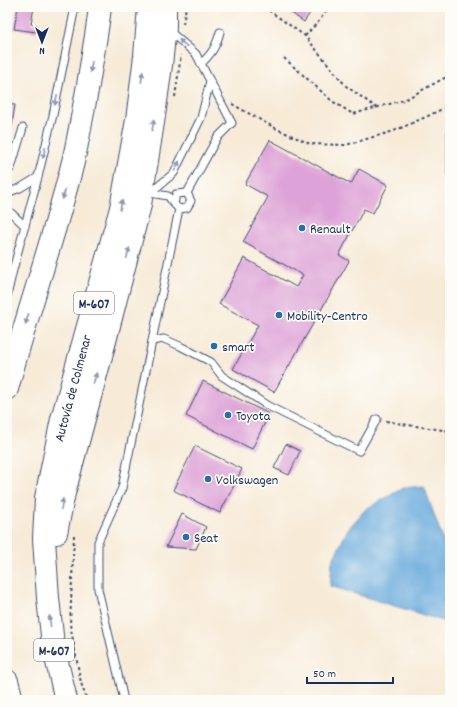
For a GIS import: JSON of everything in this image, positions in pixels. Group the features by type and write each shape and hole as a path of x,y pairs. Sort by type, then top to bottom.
{"highway":[{"path":"7,389 73,162 100,7"},
{"name":"Autovía de Colmenar","path":"66,700 53,645 48,598 44,540 46,498 62,419 121,208 137,120 149,7"},
{"path":"48,598 55,534 64,493 145,199 161,65 171,19"},
{"path":"7,682 12,700"}],"lane":[{"path":"7,296 12,270 38,177 60,86 75,7"},
{"path":"171,19 196,54 232,123 217,138 187,193"},
{"path":"201,64 212,53 218,42 220,32"},
{"path":"145,199 174,173 201,118 210,81"},
{"path":"7,166 11,168 23,128"},
{"path":"7,193 20,188 38,177"},
{"path":"145,199 168,196 176,207 187,208 191,201 187,193"},
{"path":"124,700 98,589 98,542 122,488 152,341 176,207 176,194 187,193"},
{"path":"7,209 25,226"},
{"path":"152,341 164,339 211,362 222,376 268,406 359,451 377,419"}],"path":[{"path":"171,19 186,7"},
{"path":"264,7 305,36 346,86 377,108"},
{"path":"305,36 319,22 329,7"},
{"path":"284,58 332,101 353,114 404,100 450,75"},
{"path":"217,96 275,128 310,144 353,143 394,131 450,105"},
{"path":"377,419 408,425 449,430 450,427"},
{"path":"74,530 70,624 81,682 87,700"}],"water":[{"path":"424,486 450,565 450,623 330,586 332,562 348,529 366,509 403,488"}],"building":[{"path":"18,7 34,7 31,24 37,25 36,32 14,29"},
{"path":"283,7 314,7 304,22"},
{"path":"7,104 15,105 8,152 7,152"},
{"path":"447,132 450,132 450,174 447,174"},
{"name":"Renault","path":"270,140 351,184 359,169 388,185 373,213 364,209 339,255 349,261 274,392 233,369 258,325 219,304 244,258 296,287 303,275 243,242 268,197 245,184"},
{"name":"Toyota","path":"203,381 269,414 252,449 186,416"},
{"path":"286,444 300,451 289,475 274,468"},
{"name":"Volkswagen","path":"195,446 242,469 220,513 173,490"},
{"name":"Seat","path":"182,514 206,527 196,549 166,547"}],"place":[{"name":"Renault","path":"302,228"},
{"name":"Mobility-Centro","path":"279,315"},
{"name":"smart","path":"214,346"},
{"name":"Toyota","path":"228,415"},
{"name":"Volkswagen","path":"208,479"},
{"name":"Seat","path":"186,537"}]}
